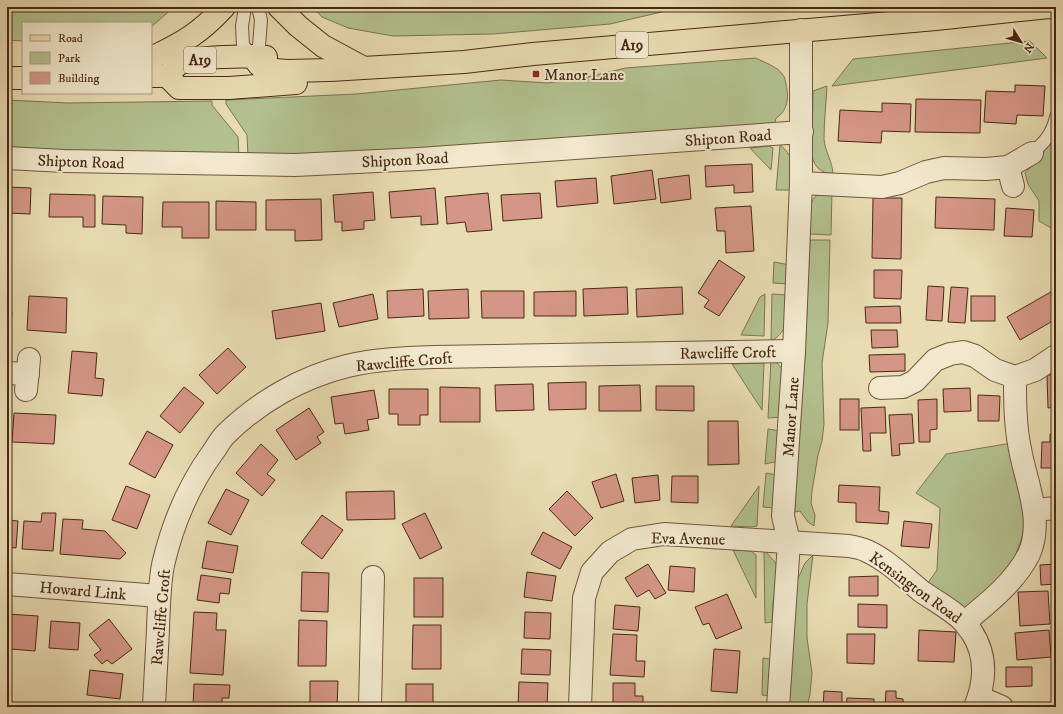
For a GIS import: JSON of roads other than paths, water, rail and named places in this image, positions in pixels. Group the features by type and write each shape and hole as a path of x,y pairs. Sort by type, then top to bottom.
{"main road":[{"path":"152,58 174,48 196,34 224,7"},
{"path":"279,7 298,26 323,46 362,67"},
{"name":"A19","path":"330,70 320,59 252,56 206,59 179,64 159,76 179,88 228,88 320,81 330,70 464,62 533,54 1050,7 1056,8"},
{"path":"228,88 244,74 252,56"},
{"path":"7,78 22,78"}],"street":[{"name":"Manor Lane","path":"778,707 789,542 783,516 794,351 802,183 801,30"},
{"name":"Shipton Road","path":"7,158 64,162 295,165 419,159 802,132"},
{"path":"802,183 882,187 900,183 926,172 944,168 986,169 1010,176 1032,153"},
{"name":"Rawcliffe Croft","path":"154,707 159,596 163,565 174,528 188,493 209,457 224,436 258,407 288,389 318,375 348,366 389,359 794,351"},
{"path":"880,388 903,387 915,381 935,360 950,354 963,352 975,356 995,370 1015,376 1035,370 1056,356"},
{"path":"965,622 997,595 1017,573 1029,553 1035,534 1034,510 1020,450 1015,416 1015,376"},
{"path":"1034,510 1056,508"},
{"name":"Eva Avenue","path":"580,707 584,598 592,572 610,552 632,538 664,534 789,542"},
{"name":"Kensington Road","path":"789,542 849,546 866,550 884,560 925,594 965,622 976,639 983,659 984,678 977,702 1002,707"},
{"path":"370,707 373,576"},
{"name":"Howard Link","path":"7,584 159,596"}],"lane":[{"path":"245,7 242,26 243,45 252,56 259,46 261,20 258,7"},
{"path":"1032,153 1042,144 1053,130 1056,117"}],"place":[{"name":"Manor Lane","path":"536,74"}]}
